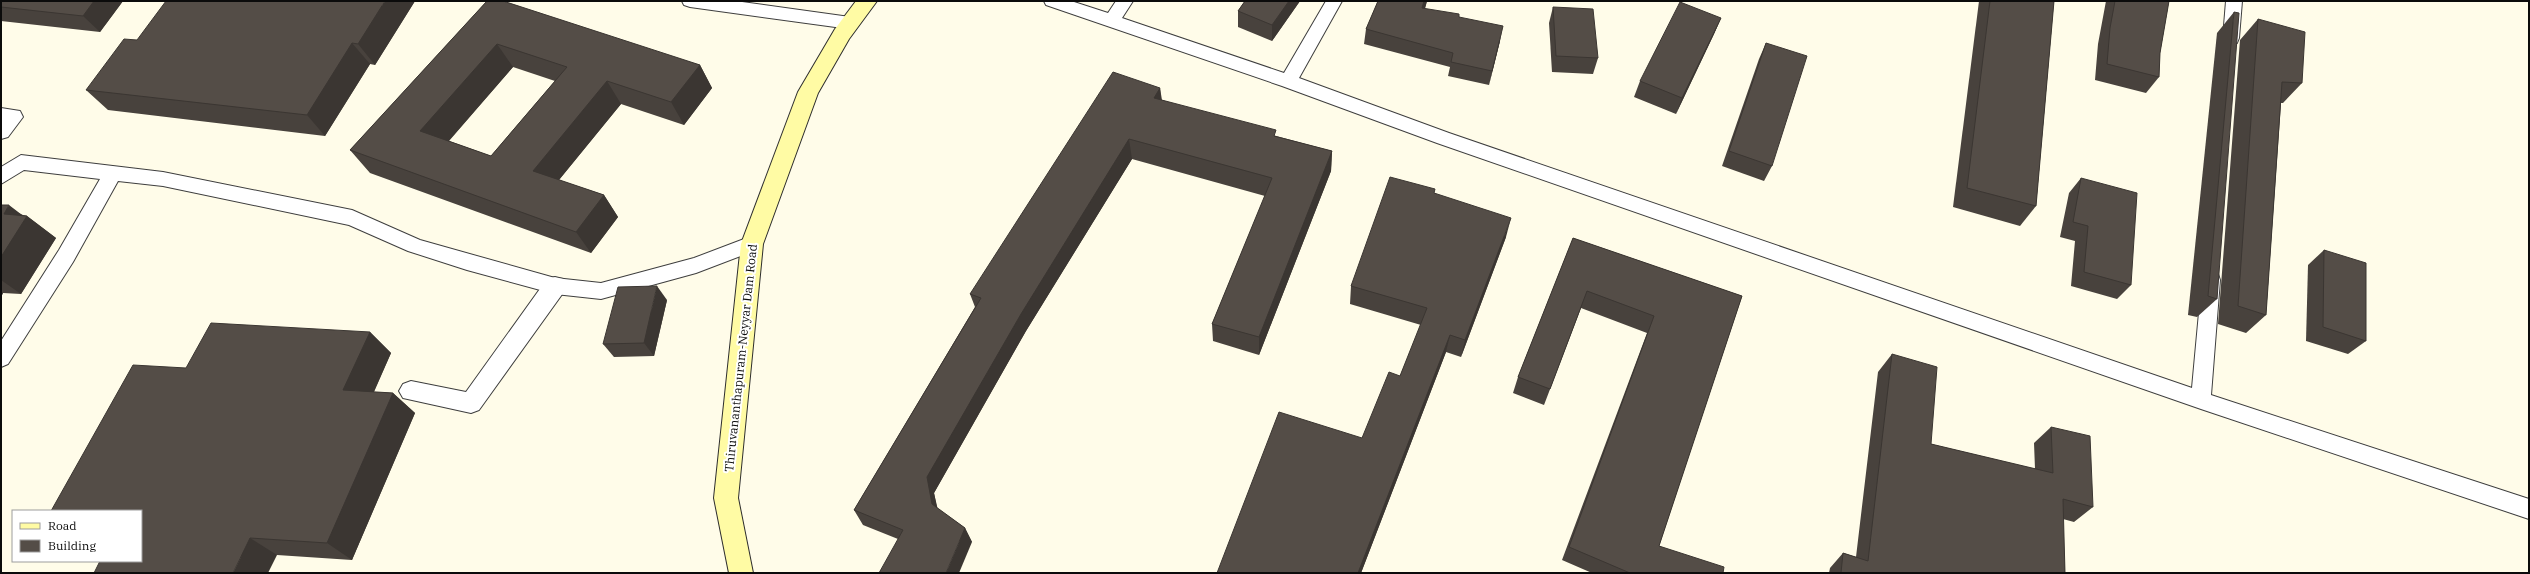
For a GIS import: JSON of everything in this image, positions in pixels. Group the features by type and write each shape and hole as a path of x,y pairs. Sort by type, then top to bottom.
{"main road":[{"name":"Thiruvananthapuram-Neyyar Dam Road","path":"741,573 726,498 752,244 808,92 850,23 867,1"}],"street":[{"path":"1,116 13,117 1,131"},
{"path":"410,391 471,403 555,286"}],"lane":[{"path":"690,1 850,23"},
{"path":"1052,1 1288,81 1451,141 2201,400 2529,509"},
{"path":"1111,22 1125,1"},
{"path":"1288,81 1334,1"},
{"path":"2230,56 2234,1"},
{"path":"1,177 21,162 163,179 352,218 415,246 555,286 601,291 696,265 752,244"},
{"path":"1,358 66,256 113,173"},
{"path":"2201,400 2213,259"}],"building":[{"path":"1,1 94,1 83,16 1,7"},
{"path":"166,1 385,1 358,44 352,43 307,115 86,90 124,39 137,40"},
{"path":"487,1 503,1 700,65 671,102 607,81 533,171 604,195 576,232 350,150","holes":["497,44 567,67 491,156 420,131"]},
{"path":"1245,1 1289,1 1272,25 1238,11"},
{"path":"1378,1 1424,1 1422,8 1459,14 1459,17 1503,26 1492,71 1451,62 1453,53 1366,29"},
{"path":"1990,1 2054,1 2036,206 1967,188"},
{"path":"2115,1 2169,1 2160,53 2159,77 2107,64 2110,28"},
{"path":"1680,2 1721,18 1682,98 1640,81"},
{"path":"1553,7 1593,9 1598,58 1556,56"},
{"path":"2234,12 2239,13 2217,299 2208,296"},
{"path":"2258,19 2305,32 2302,83 2282,82 2266,315 2238,306"},
{"path":"1766,43 1807,56 1772,166 1729,151"},
{"path":"1113,72 1160,88 1154,98 1276,130 1274,136 1332,151 1259,337 1212,324 1272,178 1129,139 1021,314 927,477 932,504 965,528 946,573 879,573 903,530 854,510 981,298 970,294"},
{"path":"1390,177 1435,189 1434,193 1511,218 1465,340 1450,335 1358,573 1217,573 1279,412 1362,438 1389,372 1400,376 1427,308 1351,286"},
{"path":"2081,178 2137,193 2131,285 2084,272 2088,226 2073,222"},
{"path":"1,205 9,205 4,214 27,216 1,257"},
{"path":"1573,238 1742,296 1659,546 1724,567 1723,573 1630,573 1569,547 1654,316 1587,291 1550,389 1518,377"},
{"path":"2324,250 2366,263 2366,341 2323,327"},
{"path":"657,286 644,343 603,344 618,287"},
{"path":"211,323 370,332 343,390 393,393 327,543 250,538 233,573 94,573 100,562 142,562 142,510 52,510 133,365 186,368"},
{"path":"1892,354 1937,367 1931,444 2053,473 2051,427 2090,436 2093,507 2063,499 2065,573 1841,573 1843,553 1868,561"}]}
